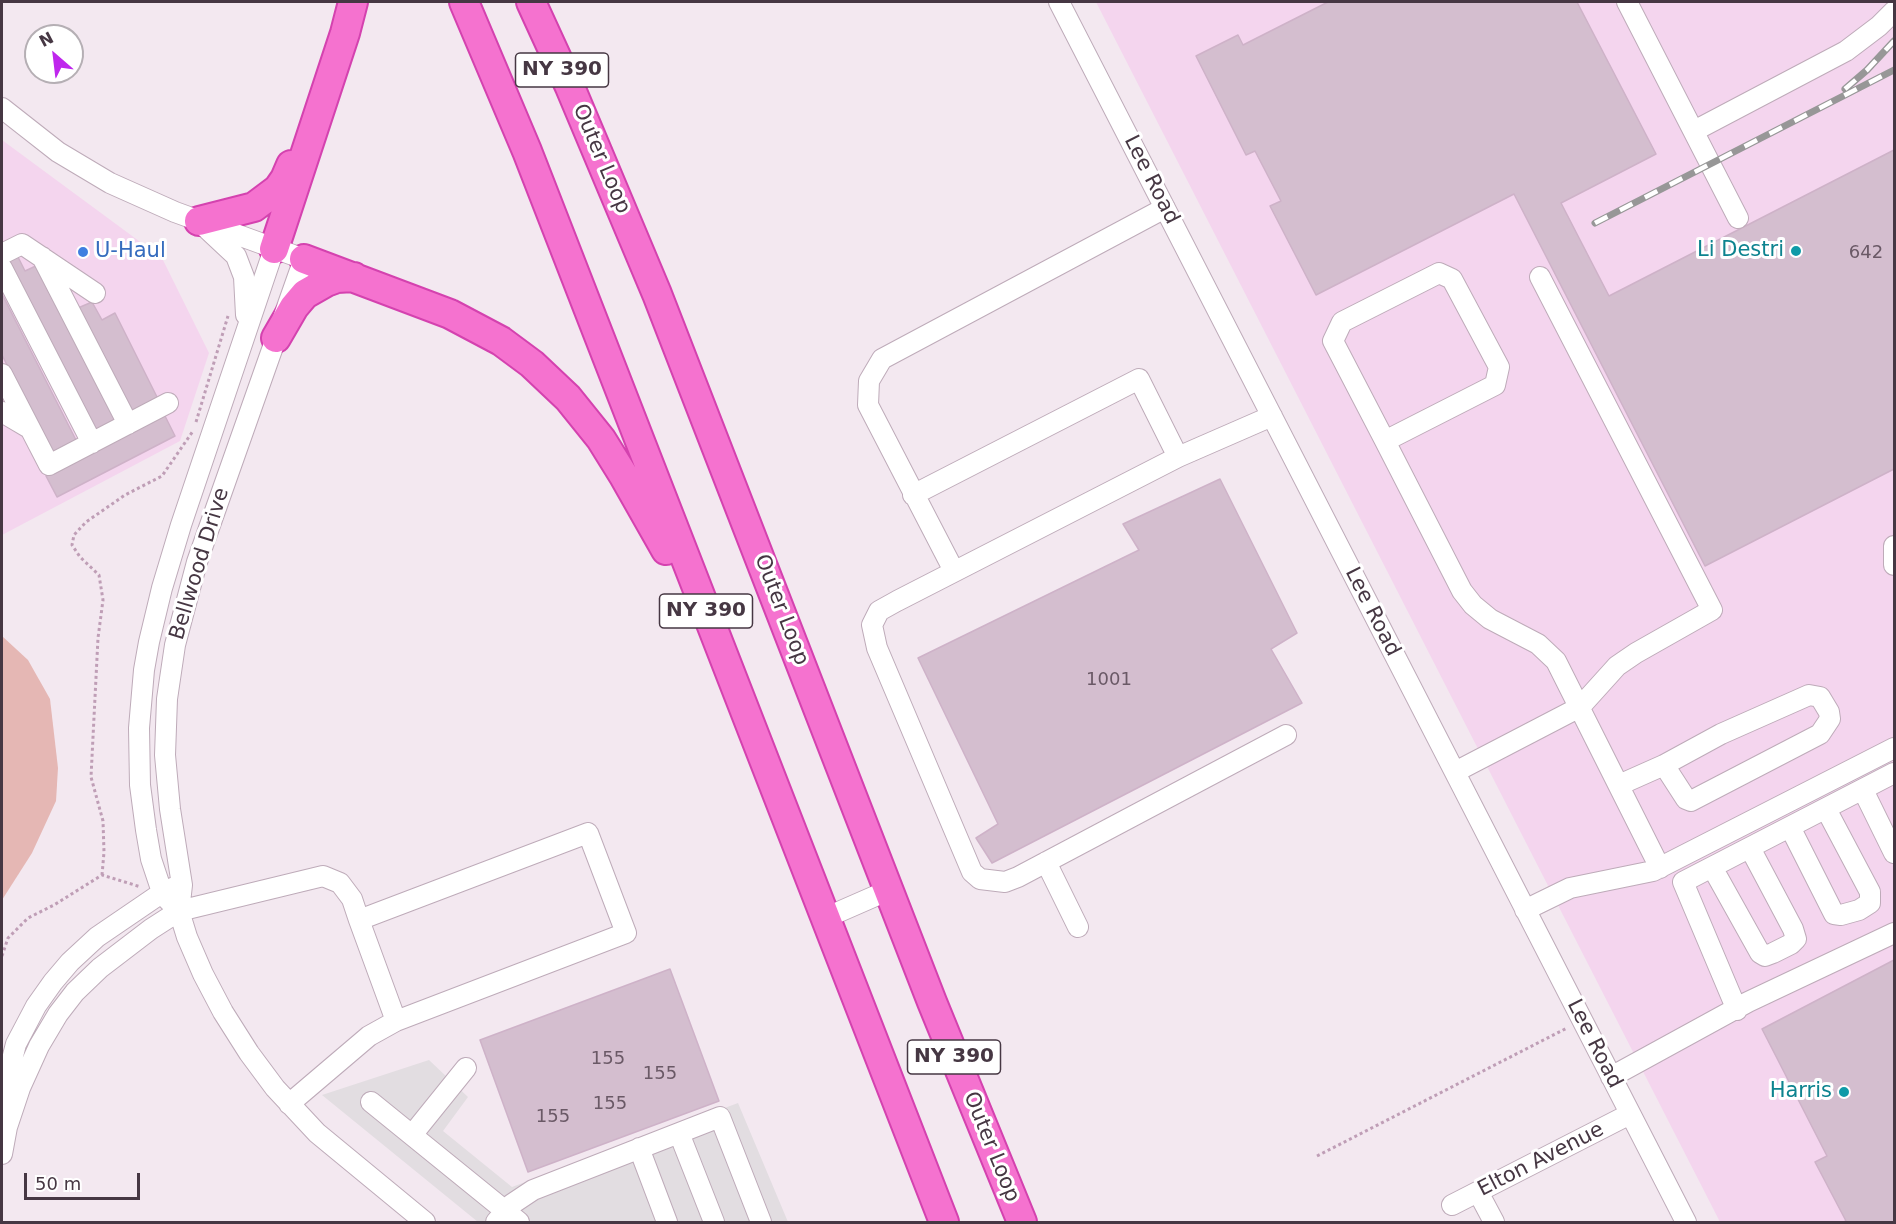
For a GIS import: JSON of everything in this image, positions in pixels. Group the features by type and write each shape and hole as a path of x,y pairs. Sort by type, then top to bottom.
{"highway":[{"path":"274,249 345,33 353,2"},
{"name":"NY 390","path":"464,2 527,151 944,1222"},
{"name":"Outer Loop","path":"531,2 592,139 678,346 974,1107 1022,1222"},
{"path":"551,2 592,139"},
{"path":"199,221 254,207 278,189 290,168 316,84 345,33"},
{"path":"304,259 433,307 484,331 532,364 568,398 597,433 624,476 698,608 730,674"},
{"path":"276,338 294,307 305,294 337,278 354,277"}],"street":[{"name":"Lee Road","path":"1059,2 1686,1222"},
{"path":"1627,2 1738,218"},
{"path":"1694,131 1846,51 1880,26 1894,11"},
{"path":"2,108 46,143 95,175 142,198 199,221 304,259"},
{"path":"954,571 868,405 869,381 882,359 1165,208"},
{"path":"199,221 236,256 244,277 247,298 246,330"},
{"path":"2,254 22,244 95,293"},
{"name":"Bellwood Drive","path":"274,249 176,543 155,615 144,670 139,728 140,785 151,859 163,892 179,912 193,952 223,1012 249,1053 289,1104 348,1160 425,1222"},
{"path":"42,257 128,424"},
{"name":"Bellwood Drive","path":"179,912 182,885 170,809 165,755 167,699 175,645 197,562 304,259"},
{"path":"2,268 92,442"},
{"path":"1385,441 1495,385 1499,367 1452,279 1439,273 1342,322 1333,341 1462,591 1473,605 1490,619 1550,652 1660,868"},
{"path":"1455,772 1580,707 1617,666 1713,610 1540,277"},
{"path":"2,374 49,465 168,403"},
{"path":"913,495 1139,379 1178,457"},
{"path":"2,412 29,428"},
{"path":"1272,416 1178,457 954,571 879,611 872,625 877,648 972,872 980,879 1005,882 1286,735"},
{"path":"1894,546 1894,565"},
{"path":"1619,785 1664,765 1721,734 1809,695 1820,697 1829,712 1830,719 1820,734 1691,801 1686,799 1664,765"},
{"path":"1525,910 1570,888 1646,873 1660,868 1894,748"},
{"path":"1737,1010 1683,882 1894,773"},
{"path":"1863,790 1894,853"},
{"path":"1790,827 1834,914 1841,915 1859,910 1870,903 1870,892 1826,809"},
{"path":"289,1104 369,1036 396,1021 626,933 588,833 359,921"},
{"path":"1712,867 1760,953 1765,956 1791,944 1796,939 1793,929 1750,848"},
{"path":"1046,862 1078,927"},
{"path":"2,1154 11,1112 26,1074 46,1034 66,1004 112,957 179,912 323,876 340,883 352,899 396,1021"},
{"path":"2,1165 4,1111 9,1068 16,1044 36,1006 61,972 88,944 110,926 163,892 182,885"},
{"path":"825,918 889,890"},
{"path":"1611,1077 1748,1002 1894,933"},
{"path":"412,1135 466,1068"},
{"path":"371,1102 507,1219 519,1198 533,1190 720,1117 761,1222"},
{"name":"Elton Avenue","path":"1452,1205 1630,1114"},
{"path":"679,1133 714,1222"},
{"path":"639,1148 667,1222"},
{"path":"1478,1192 1494,1222"}],"path":[{"path":"102,875 104,852 102,821 91,777 97,649 103,600 99,575 80,557 72,545 74,535 86,522 125,495 162,476 193,433 229,313"},
{"path":"2,956 8,938 28,918 102,875 163,892"},
{"path":"1317,1156 1582,1020"}],"shaded area":[{"path":"1096,2 1894,2 1894,1222 1720,1222"},
{"path":"2,140 162,258 209,353 180,441 2,535"},
{"path":"2,636 28,660 50,699 58,768 56,801 32,853 2,900"},
{"path":"429,1060 468,1097 443,1131 512,1187 738,1103 788,1222 478,1222 322,1095"}],"building":[{"name":"Li Destri","path":"1328,2 1577,2 1656,154 1561,203 1609,296 1894,150 1894,469 1705,566 1514,194 1316,295 1270,206 1281,201 1255,151 1246,155 1196,56 1238,35 1243,45"},
{"path":"16,253 25,271 38,265 119,422 94,435 4,260"},
{"path":"2,294 78,444 53,457 2,355"},
{"path":"92,302 102,320 115,313 160,403 133,416 78,308"},
{"path":"164,414 175,436 57,497 46,476"},
{"path":"1220,479 1297,633 1271,649 1302,703 992,863 976,838 998,824 918,658 1139,550 1123,524"},
{"name":"Harris","path":"1894,960 1894,1222 1843,1222 1846,1221 1815,1162 1827,1156 1762,1029"},
{"path":"670,969 719,1101 528,1172 480,1040"}],"railway":[{"path":"1845,89 1867,70 1894,41"},
{"path":"1595,223 1894,70"}],"place":[{"name":"Li Destri","path":"1796,251"},
{"name":"U-Haul","path":"83,252"},
{"name":"Harris","path":"1844,1092"}]}
